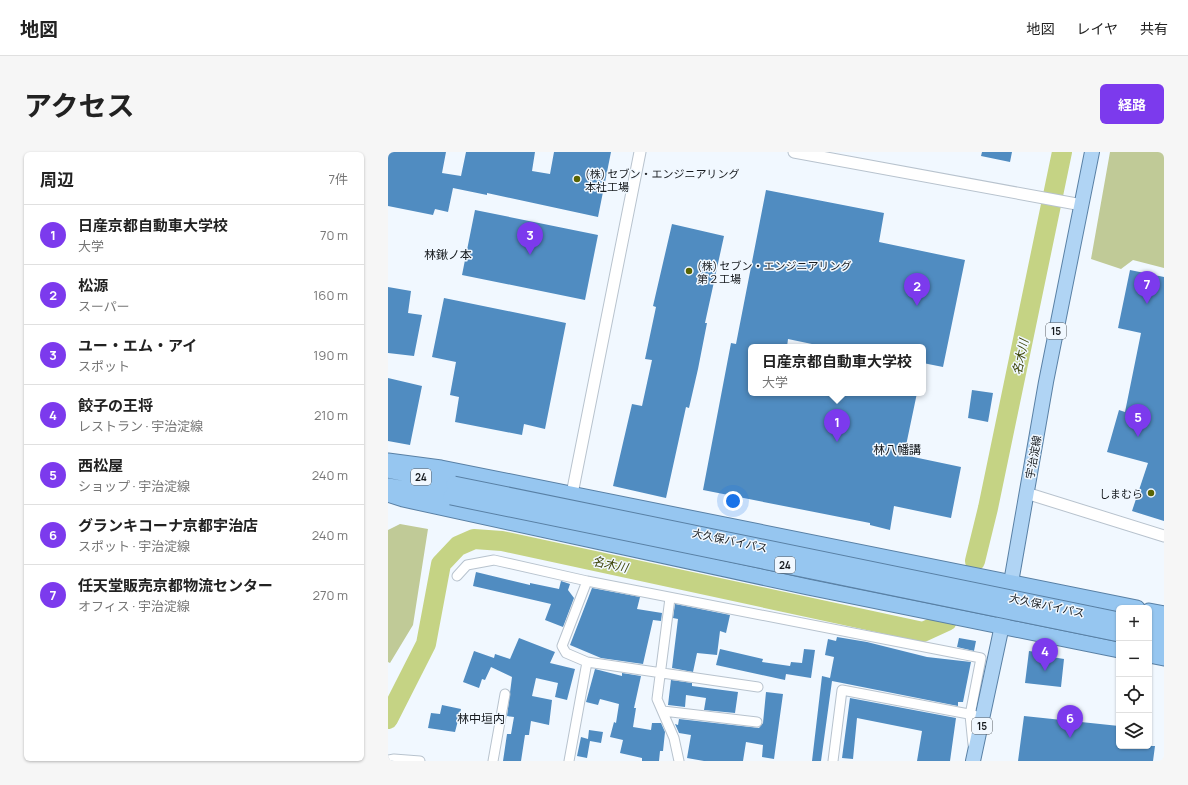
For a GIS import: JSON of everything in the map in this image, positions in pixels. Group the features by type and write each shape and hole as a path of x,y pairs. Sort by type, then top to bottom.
{"highway":[{"path":"388,461 441,468 1122,605"},
{"name":"大久保バイパス","path":"388,470 452,490 1116,633"},
{"name":"大久保バイパス","path":"388,486 452,490 1116,619"},
{"path":"388,494 403,499 808,587 1116,649"},
{"path":"1152,612 1164,614"},
{"path":"1152,627 1164,629"},
{"path":"1152,641 1164,643"},
{"path":"1152,656 1164,658"}],"main road":[{"name":"宇治淀線","path":"974,758 984,717 1011,583 1075,204 1092,152"}],"street":[{"path":"572,494 640,152"},
{"path":"794,152 1075,204"},
{"path":"1026,493 1164,536"},
{"path":"457,576 468,565 494,560 670,598 981,658 970,715 974,758"},
{"path":"587,581 562,646 566,653 588,662 660,674 758,687"},
{"path":"670,598 657,699 674,738 679,761"},
{"path":"569,761 588,662"},
{"path":"833,761 842,690 984,717"},
{"path":"493,761 505,694"},
{"path":"663,711 757,722"},
{"path":"388,760 394,759 415,761"}],"green space":[{"path":"1110,152 1164,152 1164,268 1133,260 1121,269 1091,259"},
{"path":"400,524 428,529 413,625 390,663 388,662 388,530"}],"building":[{"path":"388,152 446,152 442,173 461,176 466,152 535,152 532,171 550,174 554,152 611,152 598,217 487,193 487,195 453,188 448,212 435,209 433,215 388,206"},
{"path":"982,152 1012,152 1010,162 981,156"},
{"path":"766,190 884,213 879,242 965,260 943,367 926,364 926,344 812,344 788,339 787,344 748,344 748,396 916,396 904,455 961,467 951,518 894,506 890,530 870,525 870,523 703,490 731,343 736,344"},
{"path":"475,210 598,235 585,300 462,275"},
{"path":"672,224 724,236 705,323 707,323 698,369 689,408 686,407 666,498 613,486 632,404 642,406 652,360 645,359 656,307 653,306"},
{"path":"1130,270 1164,277 1164,521 1132,511 1148,463 1107,452 1119,410 1125,412 1141,333 1118,328"},
{"path":"388,287 411,291 408,313 422,315 414,356 388,353"},
{"path":"444,298 566,323 545,429 524,424 522,435 455,422 459,397 450,395 456,362 432,357"},
{"path":"388,378 422,386 410,445 388,441"},
{"path":"972,390 993,393 988,422 968,418"},
{"path":"476,572 530,585 530,583 559,589 561,581 570,584 568,590 574,598 563,627 545,620 551,604 473,586"},
{"path":"592,588 640,597 637,609 662,613 661,621 653,620 643,664 601,658 570,645"},
{"path":"675,604 730,615 726,633 720,631 717,655 697,653 693,672 672,668 678,619 673,618"},
{"path":"837,637 867,642 927,657 971,662 963,702 958,702 958,706 832,681 821,761 812,761 822,676 830,678 834,657 825,655 828,639 836,641"},
{"path":"519,638 555,652 550,663 575,669 567,700 555,697 558,683 536,678 532,696 552,700 549,725 531,721 529,735 525,735 521,761 503,761 507,734 511,734 514,717 507,716 512,677 491,667 485,680 482,679 479,688 463,682 474,651 494,658 495,654 510,659"},
{"path":"959,638 976,641 974,651 957,647"},
{"path":"720,649 763,659 762,662 790,666 791,662 802,663 804,649 815,650 811,678 786,674 785,680 716,665"},
{"path":"1029,651 1052,654 1052,657 1064,659 1061,687 1025,683"},
{"path":"595,669 622,676 622,673 641,676 634,708 636,708 633,727 651,730 652,723 661,723 665,732 663,751 660,751 659,761 642,761 642,758 620,753 623,740 610,737 614,722 616,723 619,704 600,699 598,705 586,702"},
{"path":"671,680 692,683 692,686 738,692 735,713 704,710 706,698 686,695 685,707 668,705"},
{"path":"766,692 783,694 774,759 762,757 763,745 746,742 743,761 704,761 687,758 691,735 679,733 675,724 678,725 679,719 759,728 763,723"},
{"path":"850,698 956,718 950,761 917,761 922,731 857,718 853,759 842,758"},
{"path":"442,705 461,709 455,732 428,728 431,713 440,714"},
{"path":"1024,716 1116,726 1116,749 1152,749 1152,746 1155,746 1153,761 1018,761"},
{"path":"589,730 603,732 601,743 590,741 587,758 577,756 581,737 588,739"}],"waterway":[{"name":"名木川","path":"975,561 988,508 1062,152"},
{"name":"名木川","path":"388,719 426,644 441,564 458,546 474,539 502,541 923,632 947,621"}],"place":[{"name":"(株) セブン・エンジニアリング 本社工場","path":"577,179"},
{"name":"ユー・エム・アイ","path":"530,255"},
{"name":"(株) セブン・エンジニアリング 第２工場","path":"689,271"},
{"name":"任天堂販売京都物流センター","path":"1147,304"},
{"name":"松源","path":"917,306"},
{"name":"西松屋","path":"1138,437"},
{"name":"日産京都自動車大学校","path":"837,442"},
{"name":"しまむら","path":"1151,493"},
{"name":"餃子の王将","path":"1045,671"},
{"name":"グランキコーナ京都宇治店","path":"1070,738"}],"district":[{"name":"林鍬ノ本","path":"448,254"},
{"name":"林八幡講","path":"897,449"},
{"name":"林中垣内","path":"481,718"}]}
